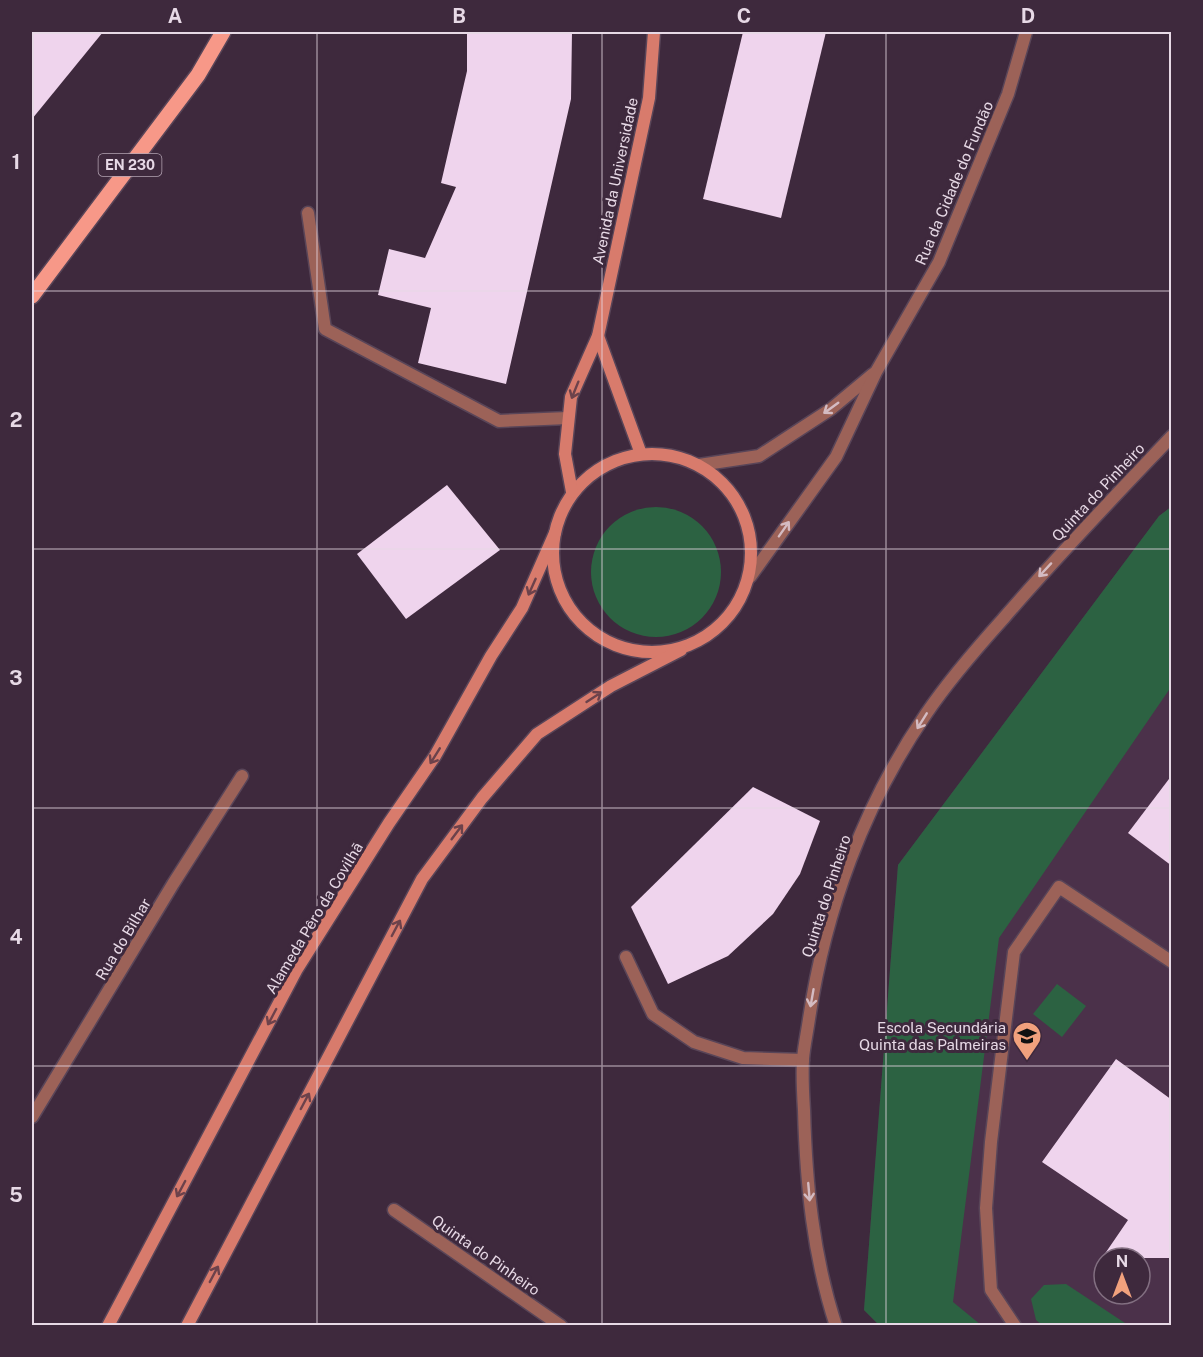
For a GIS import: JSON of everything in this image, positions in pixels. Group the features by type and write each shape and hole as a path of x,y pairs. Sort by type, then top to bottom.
{"main road":[{"name":"EN 230","path":"32,296 198,75 223,32"},
{"name":"Avenida da Universidade","path":"572,492 565,454 571,397 598,336 649,98 654,32"},
{"path":"598,336 641,454"},
{"name":"Alameda Pêro da Covilhã","path":"108,1326 297,969 389,823 435,756 491,656 522,609 572,492 591,471 641,454 670,455 699,465 725,484 744,512 752,544 750,577 741,601 725,623 705,639 611,686 537,734 483,798 422,879 187,1326"},
{"name":"Alameda Pêro da Covilhã","path":"555,533 553,567 564,600 585,627 613,645 624,648 647,653 681,650"}],"street":[{"name":"Rua da Cidade do Fundão","path":"750,577 836,457 876,372 939,262 1008,94 1026,32"},
{"path":"308,213 326,329 499,421 568,418"},
{"name":"Rua da Cidade do Fundão","path":"699,465 759,456 831,409 876,372"},
{"name":"Quinta do Pinheiro","path":"836,1326 826,1297 811,1218 804,1138 803,1060 812,994 825,938 851,856 883,786 926,714 970,657 1041,574 1172,436"},
{"name":"Rua do Bilhar","path":"32,1117 173,884 242,776"},
{"path":"1015,1326 991,1290 986,1208 991,1142 1014,952 1059,887 1172,962"},
{"path":"626,957 653,1014 694,1042 743,1058 803,1060"},
{"name":"Quinta do Pinheiro","path":"394,1210 561,1326"}],"shaded area":[{"name":"Escola Secundária Quinta das Palmeiras","path":"1171,507 1171,1325 879,1325 864,1310 898,865 1159,516"}],"green space":[{"path":"656,507 681,512 702,526 716,547 721,572 716,597 702,618 681,632 656,637 631,632 610,618 596,597 591,572 596,547 610,526 631,512"},
{"path":"1171,507 1171,687 999,938 953,1302 981,1325 879,1325 864,1310 898,865 1159,516"},
{"path":"1057,984 1086,1006 1062,1037 1033,1014"},
{"path":"1066,1284 1092,1301 1092,1306 1099,1306 1128,1325 1042,1325 1036,1320 1031,1299 1044,1285"}],"building":[{"path":"32,32 103,32 32,119"},
{"path":"467,32 572,32 571,99 506,384 418,363 431,308 378,295 389,249 425,258 456,187 441,183 467,71"},
{"path":"743,32 826,32 781,218 703,199"},
{"path":"447,485 500,550 406,619 357,554"},
{"path":"1172,775 1172,866 1128,833"},
{"path":"753,787 820,821 800,874 773,914 728,956 668,984 631,907"},
{"path":"1116,1059 1172,1100 1172,1258 1152,1258 1152,1246 1110,1246 1128,1220 1042,1162"}],"place":[{"name":"Escola Secundária Quinta das Palmeiras","path":"1027,1062"}]}
